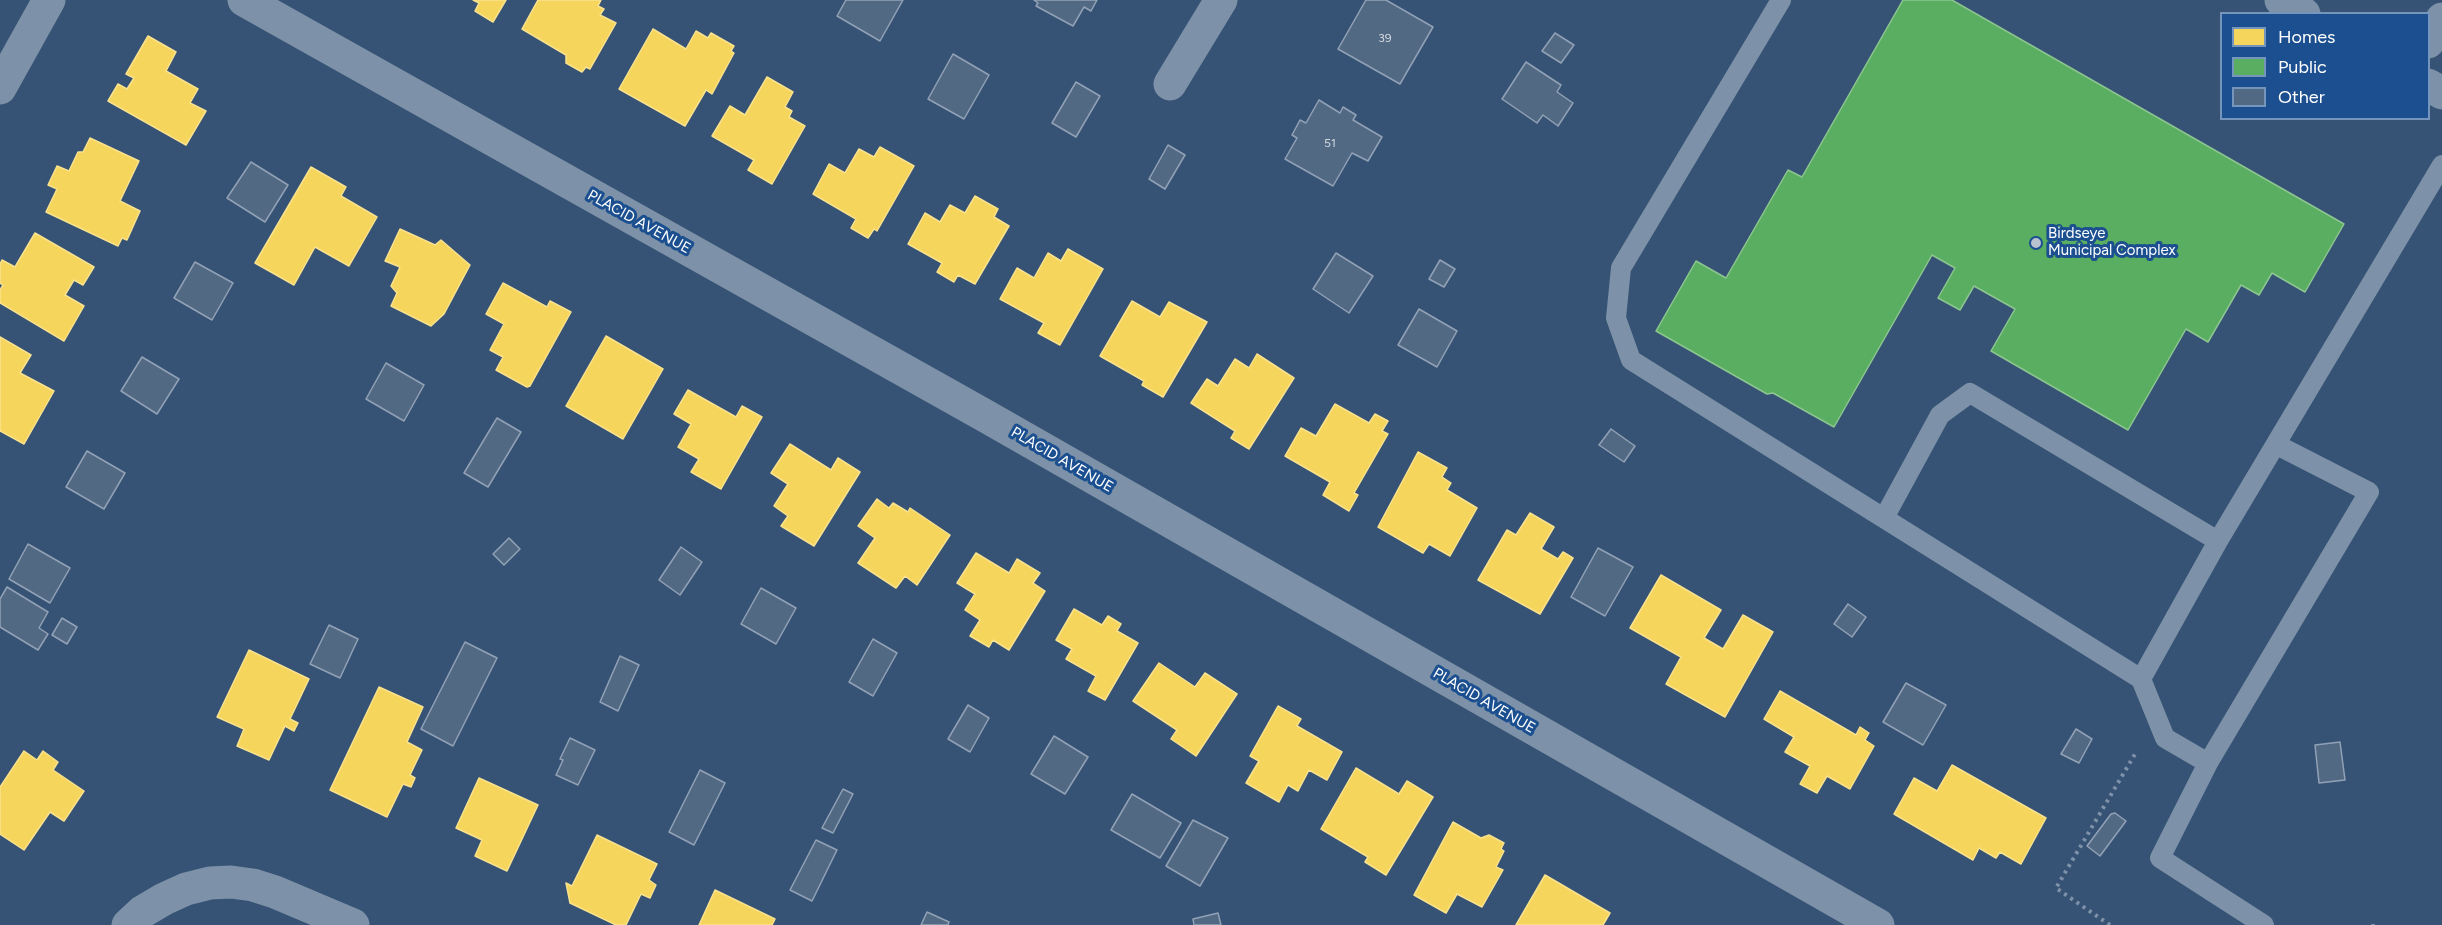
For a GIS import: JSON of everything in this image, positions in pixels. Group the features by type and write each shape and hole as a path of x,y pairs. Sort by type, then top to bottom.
{"street":[{"path":"0,88 49,0"},
{"name":"PLACID AVENUE","path":"244,0 982,414 1878,925"},
{"path":"1170,84 1221,0"},
{"path":"2281,0 2301,12"},
{"path":"2430,39 2442,19"},
{"path":"128,925 142,912 175,894 210,883 231,882 253,885 275,892 353,925"}],"lane":[{"path":"1781,0 1621,268 1616,318 1631,360 2140,680 2165,738 2208,762"},
{"path":"2140,680 2218,541 2442,165"},
{"path":"1884,518 1940,415 1970,393 2218,541"},
{"path":"2264,925 2160,858 2208,762 2369,492 2277,445"}],"path":[{"path":"2110,925 2056,888 2140,747"}],"building: Homes":[{"path":"473,0 506,0 493,22 475,11 479,3"},
{"path":"538,0 601,0 598,6 604,9 600,15 616,23 590,69 586,67 582,72 566,63 566,55 522,29"},
{"path":"653,29 686,49 696,31 708,38 711,33 734,46 731,51 734,53 712,94 706,90 685,126 619,89"},
{"path":"148,36 176,52 166,71 198,89 190,103 206,111 186,145 108,101 118,84 127,89 134,78 126,74"},
{"path":"767,77 793,92 785,107 792,111 789,117 805,126 772,184 748,170 754,160 712,136 730,106 745,115"},
{"path":"90,138 139,161 120,201 140,211 127,240 122,238 118,246 46,212 57,189 48,185 57,166 69,171 78,152 83,152"},
{"path":"880,147 914,166 877,231 874,229 868,238 851,228 856,219 813,194 829,164 845,173 859,149 874,157"},
{"path":"311,167 346,187 341,196 377,217 349,266 315,247 294,285 255,263"},
{"path":"975,196 998,209 994,217 1009,226 975,284 958,275 954,282 937,272 942,263 908,244 925,213 940,222 950,205 965,213"},
{"path":"400,229 435,245 441,240 470,265 444,314 431,326 391,306 397,293 391,286 400,267 385,261"},
{"path":"35,233 94,267 83,285 74,280 65,295 84,306 64,341 0,303 0,290 3,285 0,283 2,260 15,267"},
{"path":"1068,249 1103,269 1060,345 1038,333 1044,323 1000,299 1017,268 1034,278 1048,253 1061,261"},
{"path":"503,283 547,307 550,301 571,312 530,386 527,387 496,370 503,357 490,350 504,324 486,314"},
{"path":"1132,301 1160,317 1169,302 1207,322 1163,397 1142,385 1144,381 1100,356"},
{"path":"606,336 663,369 623,439 566,406"},
{"path":"0,337 31,355 20,373 54,391 24,444 0,431"},
{"path":"1257,354 1294,378 1249,449 1231,438 1235,431 1191,403 1207,379 1218,386 1235,359 1249,368"},
{"path":"688,390 736,417 742,406 762,417 721,489 691,472 699,459 678,447 691,424 674,414"},
{"path":"1335,404 1369,423 1375,414 1388,421 1382,431 1388,434 1354,493 1358,495 1349,511 1323,495 1330,482 1285,456 1301,428 1316,436"},
{"path":"790,444 831,470 838,458 860,472 814,546 781,526 788,516 774,506 788,484 771,473"},
{"path":"1418,452 1447,468 1442,477 1451,483 1447,490 1477,508 1450,556 1429,544 1423,553 1378,527"},
{"path":"877,499 889,508 893,503 908,512 910,508 950,535 917,585 905,576 896,588 858,563 875,538 858,526"},
{"path":"1530,513 1554,527 1541,549 1558,559 1563,552 1573,558 1540,614 1478,580 1507,530 1516,535"},
{"path":"976,553 1009,573 1017,559 1040,573 1033,583 1045,591 1009,650 993,640 989,647 970,636 980,620 965,610 975,594 957,583"},
{"path":"1661,575 1721,610 1704,638 1723,649 1743,615 1773,632 1725,717 1666,684 1681,657 1630,628"},
{"path":"1074,609 1102,625 1108,616 1121,624 1117,631 1138,643 1105,700 1088,691 1096,676 1066,659 1072,649 1056,640"},
{"path":"249,650 309,679 290,719 298,723 294,731 285,726 269,760 237,746 244,729 217,717"},
{"path":"1159,663 1195,687 1205,673 1237,694 1196,756 1171,739 1177,730 1133,701"},
{"path":"379,687 423,707 407,742 422,750 410,775 415,778 411,787 403,784 387,817 330,790"},
{"path":"1780,691 1856,735 1860,727 1869,733 1865,740 1874,746 1850,789 1827,776 1817,793 1800,784 1810,766 1785,752 1794,737 1764,719"},
{"path":"1278,706 1301,719 1297,726 1342,752 1327,780 1309,770 1298,791 1288,785 1279,802 1246,783 1259,761 1250,756"},
{"path":"24,751 37,760 43,751 58,762 53,770 84,791 64,821 50,812 24,850 0,834 0,787"},
{"path":"1952,765 2046,818 2021,864 2000,852 1996,858 1979,848 1973,860 1894,814 1914,778 1937,791"},
{"path":"1356,768 1399,794 1407,781 1433,797 1386,875 1365,862 1368,857 1321,829"},
{"path":"479,778 538,805 507,871 475,856 482,840 456,828"},
{"path":"1453,822 1481,838 1489,835 1504,843 1501,849 1504,851 1496,867 1503,870 1482,907 1457,894 1446,913 1414,895"},
{"path":"597,835 657,864 649,880 656,885 650,898 641,894 626,925 616,925 570,903 566,883 572,886"},
{"path":"1545,875 1610,913 1603,925 1516,925"},
{"path":"715,890 775,919 772,925 699,925"}],"building: Public":[{"path":"1903,0 1952,0 2344,224 2305,292 2272,273 2259,295 2241,285 2208,342 2186,329 2128,430 1991,351 2015,309 1974,286 1960,310 1938,298 1955,268 1932,255 1834,427 1773,393 1767,394 1656,331 1696,261 1726,278 1788,170 1802,177"}],"building: Other":[{"path":"846,0 903,0 880,41 837,16"},
{"path":"1034,0 1097,0 1091,11 1084,7 1073,26 1036,6 1038,3"},
{"path":"1366,0 1386,0 1433,27 1400,84 1338,49"},
{"path":"1555,33 1574,45 1561,63 1542,51"},
{"path":"953,54 989,75 964,119 928,99"},
{"path":"1526,62 1561,85 1557,92 1573,103 1558,126 1543,115 1537,123 1502,99"},
{"path":"1076,82 1100,96 1076,137 1052,123"},
{"path":"1319,100 1340,113 1343,107 1356,115 1353,120 1382,137 1368,161 1352,153 1333,186 1285,159 1297,138 1292,135 1300,120 1306,123"},
{"path":"1168,145 1185,155 1165,189 1149,179"},
{"path":"251,162 288,185 265,222 227,198"},
{"path":"1336,253 1373,276 1349,313 1313,289"},
{"path":"1440,260 1455,269 1444,287 1429,279"},
{"path":"195,262 233,283 212,320 174,298"},
{"path":"1419,309 1457,331 1437,367 1398,345"},
{"path":"142,357 179,379 157,414 121,391"},
{"path":"386,363 424,385 404,421 366,399"},
{"path":"497,418 521,432 488,487 464,473"},
{"path":"1611,429 1635,446 1624,462 1599,445"},
{"path":"87,451 125,473 104,509 66,487"},
{"path":"509,538 520,549 504,565 493,554"},
{"path":"28,544 70,568 50,603 9,579"},
{"path":"681,547 702,562 680,595 659,580"},
{"path":"1598,548 1633,567 1605,616 1571,597"},
{"path":"7,587 48,612 39,628 48,634 38,650 0,627 0,599"},
{"path":"761,588 796,608 776,644 741,624"},
{"path":"1848,604 1866,617 1852,637 1834,624"},
{"path":"62,618 77,627 67,644 52,635"},
{"path":"329,625 358,639 340,678 310,664"},
{"path":"873,639 897,653 873,696 849,682"},
{"path":"465,642 497,658 453,746 421,729"},
{"path":"620,656 639,665 618,711 600,702"},
{"path":"1906,683 1946,705 1923,745 1883,722"},
{"path":"968,705 989,718 970,752 948,739"},
{"path":"2076,729 2092,739 2079,763 2061,754"},
{"path":"1054,736 1088,757 1065,794 1031,774"},
{"path":"570,738 595,750 578,785 556,775 563,760 560,759"},
{"path":"2340,742 2345,780 2319,783 2315,745"},
{"path":"700,770 725,783 694,845 669,832"},
{"path":"843,789 853,794 833,833 822,828"},
{"path":"1132,794 1181,823 1160,858 1111,830"},
{"path":"2115,813 2126,821 2100,856 2087,846 2111,814"},
{"path":"1193,820 1228,838 1200,886 1166,866"},
{"path":"816,840 837,850 812,901 790,890"},
{"path":"927,912 949,922 948,925 921,925"},
{"path":"1218,913 1221,925 1194,925 1193,919"}],"place":[{"name":"Birdseye Municipal Complex","path":"2036,243"}]}
